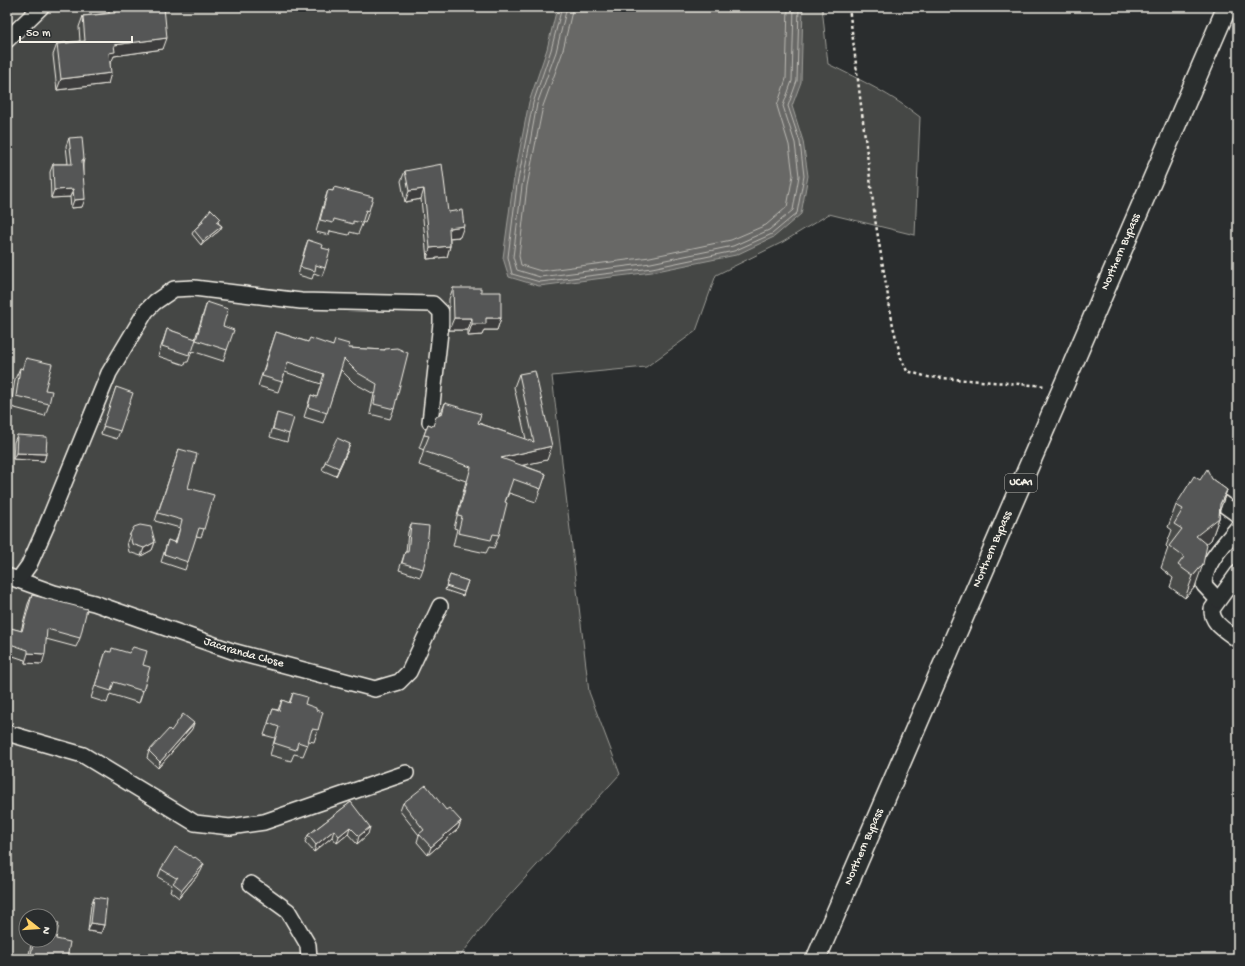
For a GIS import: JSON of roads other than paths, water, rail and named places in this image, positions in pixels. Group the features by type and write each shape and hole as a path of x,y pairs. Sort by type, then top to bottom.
{"main road":[{"name":"Northern Bypass","path":"816,959 1227,7"}],"street":[{"path":"7,40 41,7"},
{"path":"13,577 29,565 109,374 146,311 155,302 174,289 194,288 301,301 433,304 442,312 430,422"},
{"path":"1209,494 1238,515"},
{"path":"1218,600 1204,585 1204,576 1207,568 1238,527"},
{"path":"1238,573 1212,609 1211,615 1214,622 1238,640"},
{"name":"Jacaranda Close","path":"13,577 54,593 94,603 232,651 375,689 399,682 409,672 440,606"},
{"path":"7,733 84,755 195,824 230,827 264,822 406,773"},
{"path":"251,884 288,911 308,945 309,959"}],"water":[{"path":"559,7 803,7 801,82 792,106 803,141 808,176 801,214 774,237 736,255 652,272 539,286 509,277 503,258 513,184 529,102 547,49 556,12"}]}
